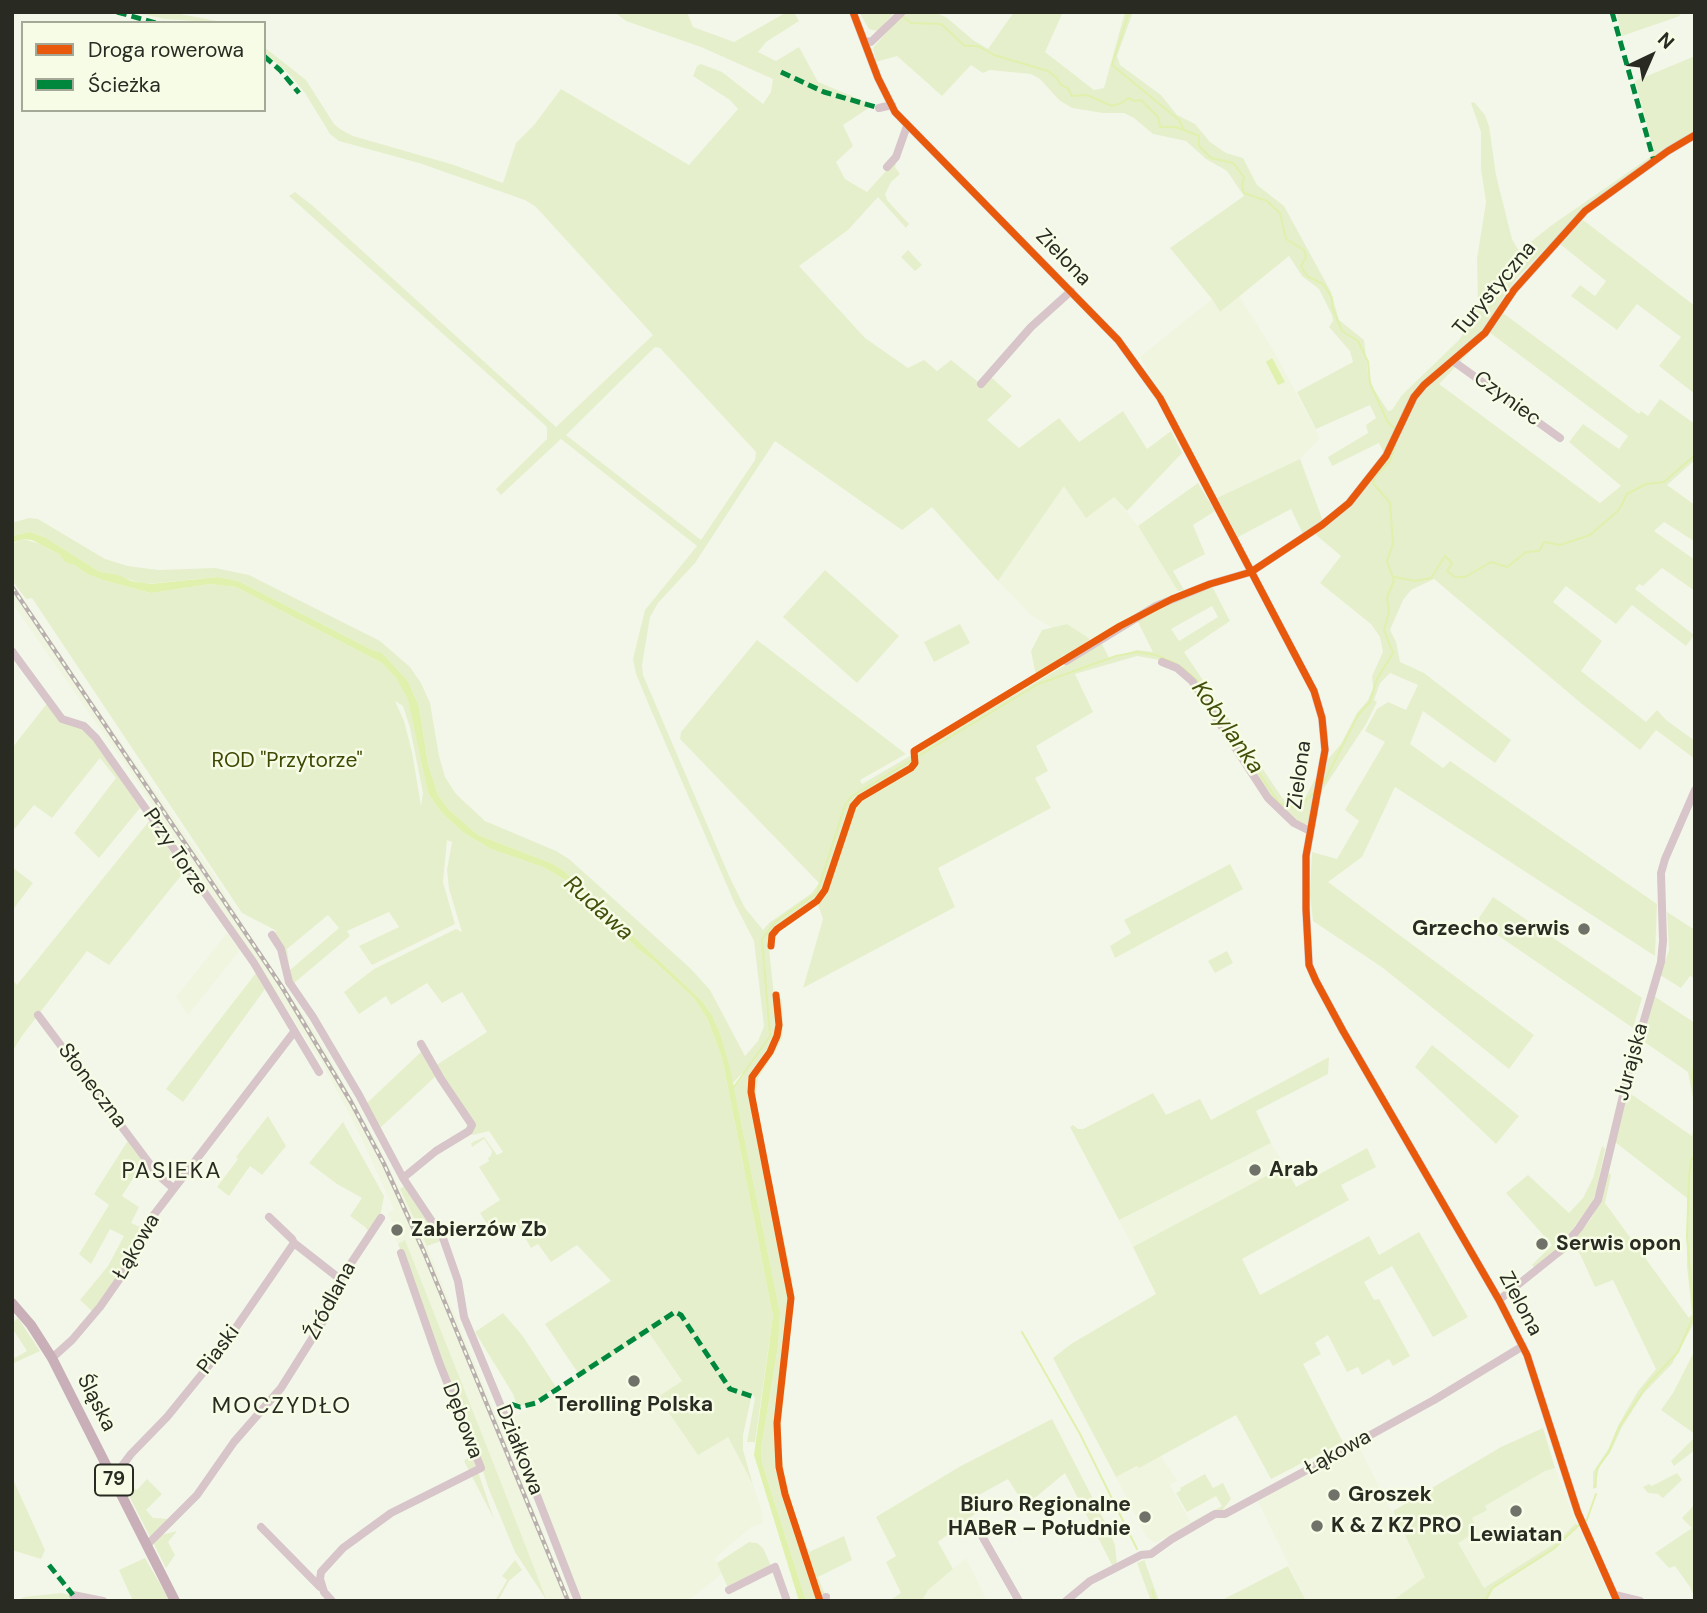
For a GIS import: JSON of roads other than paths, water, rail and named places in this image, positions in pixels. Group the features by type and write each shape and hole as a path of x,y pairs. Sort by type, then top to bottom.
{"main road":[{"name":"Śląska","path":"12,1303 31,1325 52,1358 175,1601"}],"street":[{"name":"Zielona","path":"853,12 878,78 907,126 1118,340 1160,398 1314,691 1322,718 1325,750 1306,869 1307,947 1310,965 1316,981 1523,1346 1578,1513 1616,1598"},
{"path":"865,41 871,42 902,12"},
{"path":"879,108 892,105"},
{"path":"887,167 895,157 907,126"},
{"name":"Turystyczna","path":"1066,661 1156,606 1210,584 1251,572 1322,525 1349,503 1386,456 1414,397 1424,385 1485,333 1514,290 1585,211 1668,151 1695,135"},
{"path":"981,384 1031,327 1071,291"},
{"name":"Czyniec","path":"1453,361 1560,438"},
{"name":"Przy Torze","path":"12,651 62,719 84,726 96,738 249,957 319,1072"},
{"name":"Zielona","path":"1162,662 1177,668 1192,681 1268,797 1294,823 1310,831"},
{"name":"Jurajska","path":"1499,1300 1560,1251 1598,1199 1629,1073 1661,962 1661,873 1668,850 1695,790"},
{"name":"Działkowa","path":"272,935 281,949 289,982 359,1095 403,1178 443,1238 458,1281 464,1317 578,1601"},
{"name":"Słoneczna","path":"38,1015 158,1175 173,1188"},
{"name":"Łąkowa","path":"52,1358 72,1340 100,1307 123,1274 153,1216 294,1032"},
{"path":"403,1178 436,1151 469,1132 472,1125 421,1044"},
{"path":"269,1217 294,1243 340,1279"},
{"name":"Źródlana","path":"147,1545 197,1495 234,1441 281,1388 325,1318 326,1301 381,1219"},
{"name":"Piaski","path":"113,1478 215,1358 294,1243"},
{"name":"Dębowa","path":"320,1579 321,1572 335,1556 391,1513 481,1468 439,1362 401,1253"},
{"name":"Łąkowa","path":"1066,1601 1090,1581 1136,1560 1141,1555 1151,1554 1215,1514 1225,1514 1434,1401 1523,1346"},
{"path":"261,1527 332,1601"},
{"path":"982,1536 1019,1601"},
{"path":"729,1590 775,1567 787,1601"},
{"path":"308,1576 320,1579 324,1592"},
{"path":"73,1595 103,1601"},
{"path":"1616,1598 1640,1601"}],"water":[{"path":"1272,358 1285,382 1278,385 1266,362"},
{"name":"Rudawa","path":"30,532 44,537 100,572 118,575 131,581 150,584 218,577 238,581 382,653 408,681 419,707 428,764 438,795 449,810 478,835 553,864 565,872 701,1000 712,1015 730,1068 780,1313 778,1346 761,1449 762,1463 806,1601 799,1601 754,1455 773,1316 722,1058 708,1020 694,998 638,949 569,882 543,867 491,849 464,833 442,813 428,793 408,699 396,678 382,663 236,587 210,584 151,593 87,574 65,562 59,554 32,540 23,539 12,543 12,536"}],"waterway":[{"path":"1129,12 1112,65 1179,120 1184,130"},
{"name":"Kobylanka","path":"902,16 911,23 941,24 965,46 978,46 994,55 1048,71 1061,85 1068,88 1072,96 1087,95 1112,106 1128,98 1141,100 1158,117 1160,127 1176,127 1199,136 1199,146 1211,158 1233,163 1244,177 1244,193 1267,201 1280,213 1286,239 1304,250 1306,257 1301,266 1307,276 1323,284 1332,298 1332,307 1342,331 1358,341 1368,362 1370,383 1387,421 1394,428"},
{"name":"Kobylanka","path":"1323,784 1358,715 1370,702 1377,679 1393,653 1384,630 1389,612 1387,597 1394,581 1387,561 1393,544 1390,503 1373,483 1390,461 1396,444"},
{"path":"1395,577 1415,581 1431,578 1445,556 1452,563 1447,571 1455,577 1465,577 1491,562 1507,567 1526,552 1539,551 1544,542 1560,545 1590,535 1619,510 1627,494 1646,484 1664,482 1695,455"},
{"name":"Kobylanka","path":"734,1087 770,1036 762,939 775,922 817,893 845,805 852,796 1038,684 1116,656 1137,652 1156,655 1177,664"},
{"name":"Kobylanka","path":"1182,667 1199,682 1279,803 1297,808 1314,793"},
{"path":"1695,1061 1692,1077 1695,1091"},
{"path":"1595,1487 1597,1469 1608,1453 1619,1427 1647,1385 1678,1352 1694,1315 1687,1237 1689,1177 1691,1160 1695,1155"},
{"path":"1022,1332 1080,1434 1137,1549"},
{"path":"1586,1522 1596,1494"},
{"path":"1485,1601 1492,1588 1553,1549 1579,1525"},
{"path":"1152,1590 1155,1601"}],"railway":[{"path":"12,587 282,987 351,1102 384,1164 424,1252 568,1601"}],"place":[{"name":"Grzecho serwis","path":"1584,929"},
{"name":"Arab","path":"1255,1170"},
{"name":"Zabierzów Zb","path":"397,1230"},
{"name":"Serwis opon","path":"1542,1244"},
{"name":"Terolling Polska","path":"634,1381"},
{"name":"Groszek","path":"1334,1495"},
{"name":"Lewiatan","path":"1516,1511"},
{"name":"Biuro Regionalne HABeR – Południe","path":"1145,1517"},
{"name":"K & Z KZ PRO","path":"1317,1526"}],"district":[{"name":"PASIEKA","path":"172,1172"},
{"name":"MOCZYDŁO","path":"282,1407"}],"park label":[{"name":"ROD \"Przytorze\"","path":"287,761"}]}
